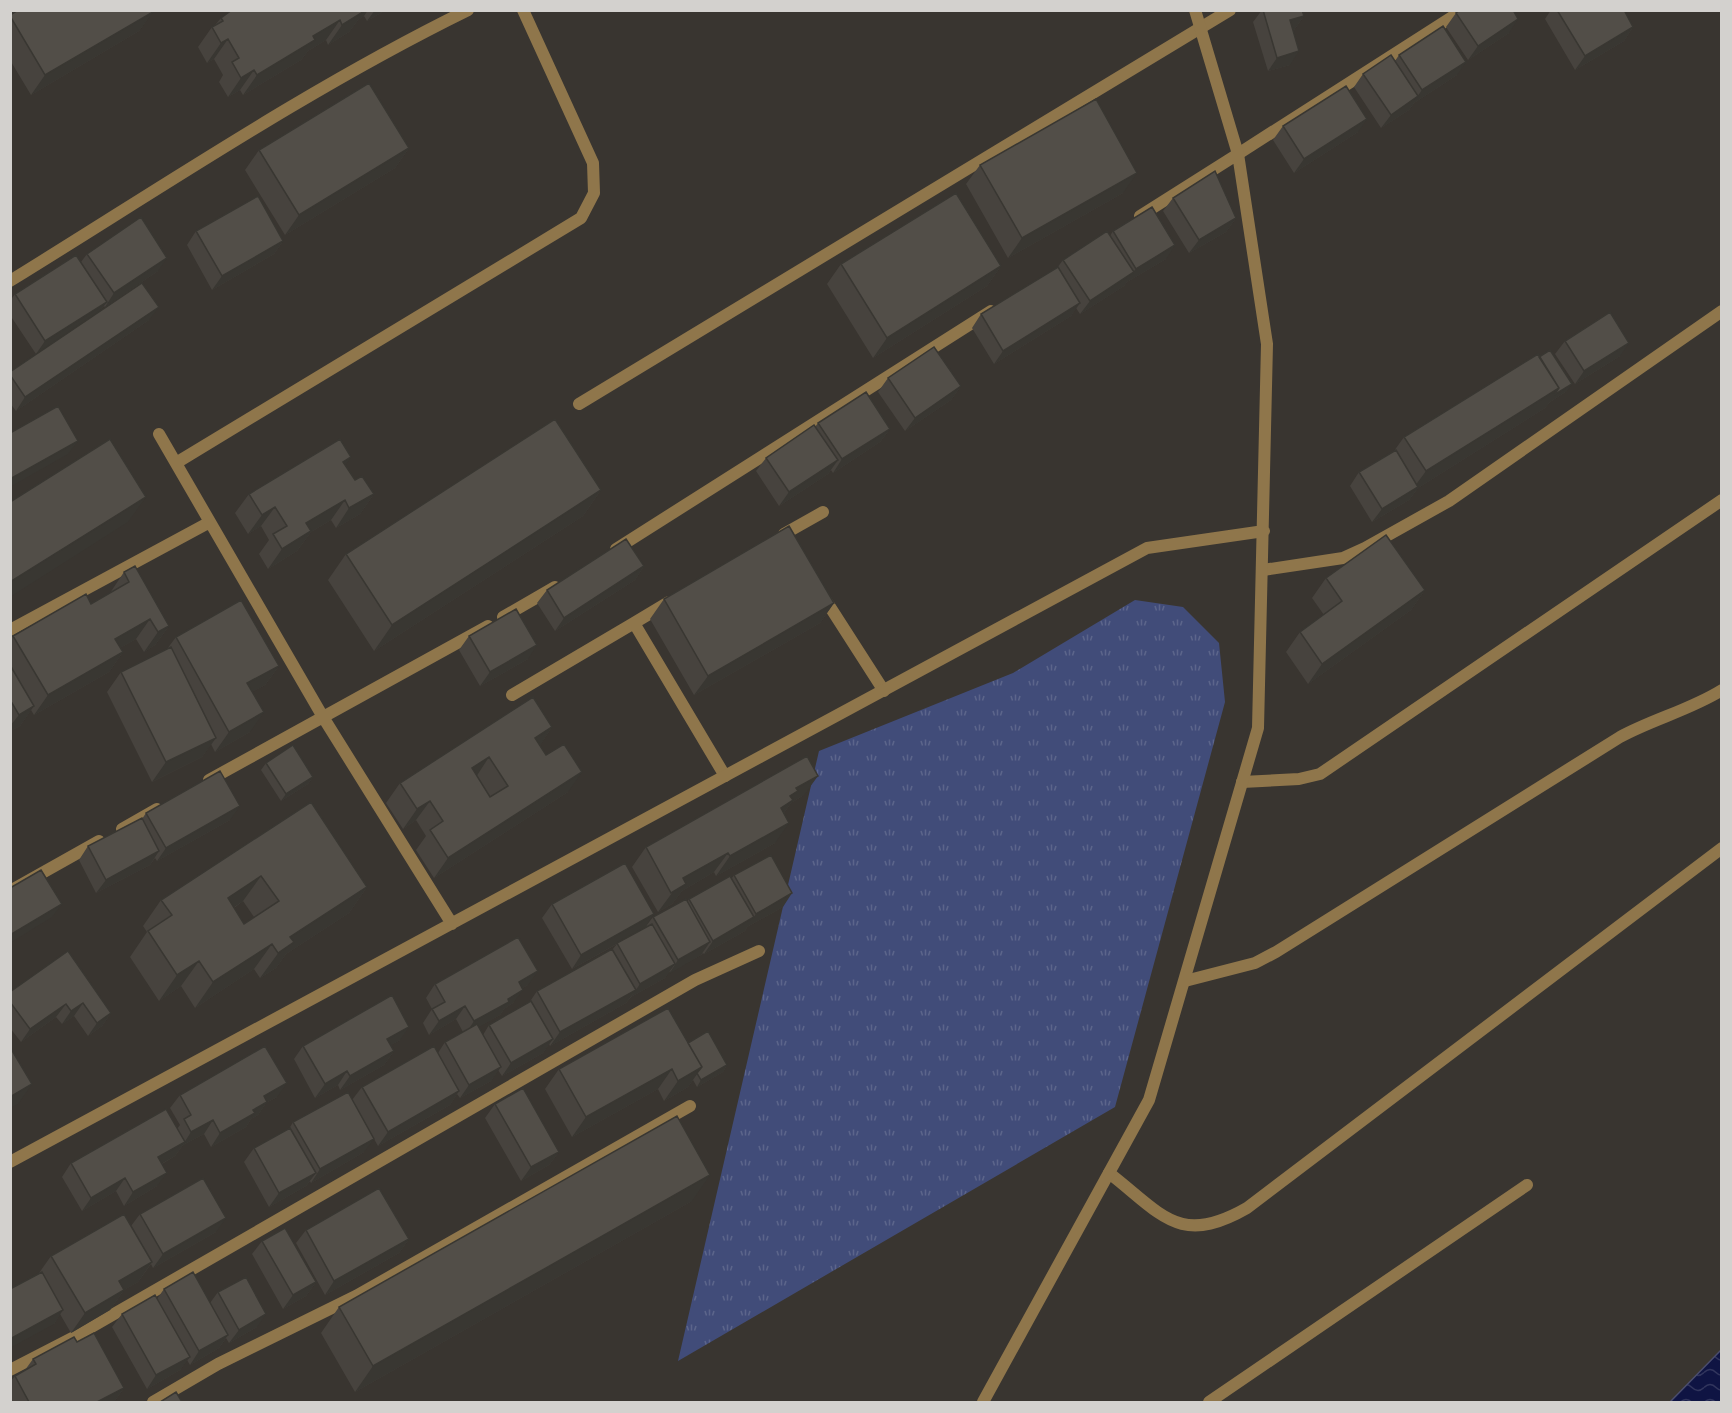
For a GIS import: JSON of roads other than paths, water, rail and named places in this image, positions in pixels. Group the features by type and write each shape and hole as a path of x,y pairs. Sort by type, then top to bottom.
{"street":[{"path":"10,281 298,102 416,36 468,10"},
{"path":"176,463 581,218 594,194 593,163 523,10"},
{"path":"983,1402 1149,1100 1258,728 1267,344 1238,154 1195,10"},
{"path":"579,404 1230,10"},
{"path":"1128,224 1454,13"},
{"path":"609,554 998,306"},
{"path":"1263,570 1343,558 1449,501 1722,311"},
{"path":"159,434 323,717 452,924"},
{"path":"1242,782 1299,779 1320,774 1722,500"},
{"path":"783,540 823,512"},
{"path":"10,630 210,522"},
{"path":"10,1162 1148,548 1264,531"},
{"path":"198,787 569,579"},
{"path":"816,584 884,691"},
{"path":"512,696 684,593"},
{"path":"634,623 725,776"},
{"path":"1185,981 1255,963 1620,737 1644,724 1698,705 1722,690"},
{"path":"10,891 167,804"},
{"path":"1109,1173 1173,1222 1196,1228 1222,1222 1247,1208 1722,848"},
{"path":"10,1370 84,1331 695,980 759,951"},
{"path":"153,1402 218,1364 356,1296 690,1106"},
{"path":"1209,1402 1527,1185"}],"water":[{"path":"1721,1350 1721,1402 1670,1402"}]}
